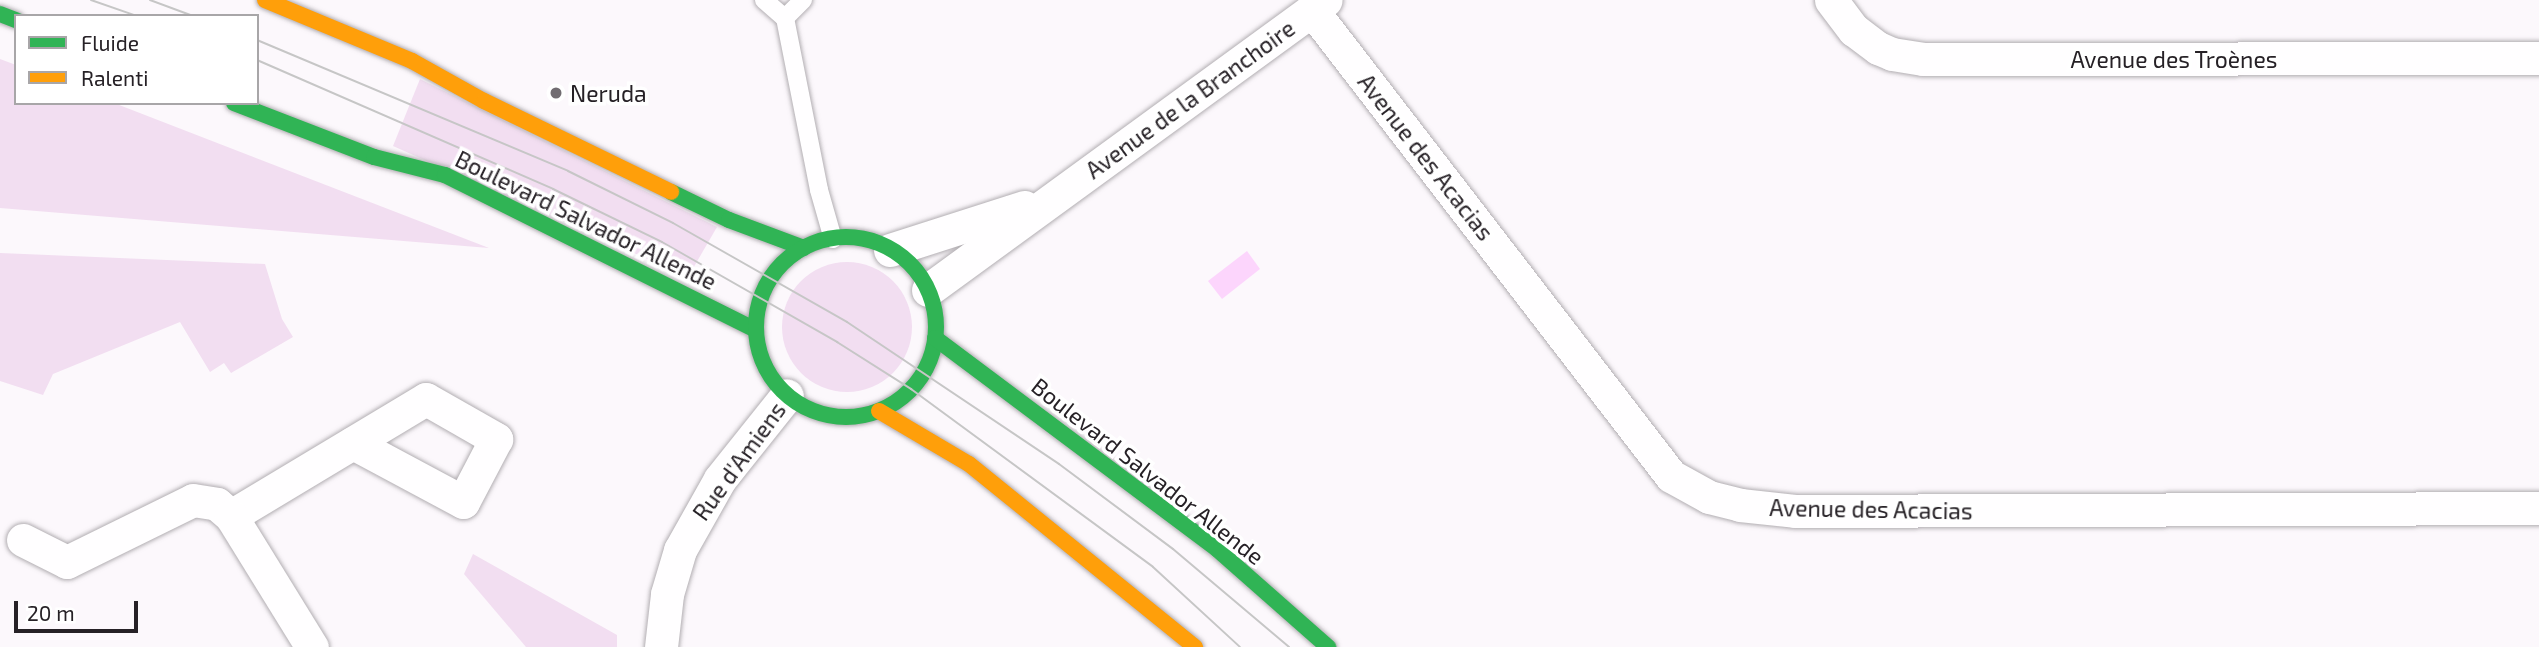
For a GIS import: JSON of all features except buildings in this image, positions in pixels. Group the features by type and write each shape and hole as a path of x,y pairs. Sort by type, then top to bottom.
{"street":[{"path":"265,0 412,61 484,101 729,220 804,248"},
{"name":"Avenue des Troènes","path":"1830,0 1854,30 1878,48 1892,54 1923,59 2539,58"},
{"name":"Avenue de la Branchoire","path":"928,290 1319,5"},
{"name":"Avenue des Acacias","path":"1319,5 1671,476 1709,497 1740,505 1795,511 2539,508"},
{"name":"Boulevard Salvador Allende","path":"239,105 374,157 445,175 756,330"},
{"name":"Avenue de la Branchoire","path":"890,250 1053,198"},
{"path":"833,239 862,239 890,250 912,267 928,290 934,313 935,338 932,355 918,380 896,402 879,411 852,417 826,415 801,405 787,395 763,362 756,330 759,304 771,278 786,261 804,248 833,239"},
{"name":"Boulevard Salvador Allende","path":"935,338 1218,550 1328,647"},
{"name":"Rue d'Amiens","path":"661,647 667,594 680,550 720,479 787,395"},
{"path":"879,411 969,464 1195,647"},
{"path":"231,516 353,443"},
{"path":"23,540 67,562 193,500 216,504 231,516 312,647"}],"lane":[{"path":"764,0 785,18 819,190 833,239"},
{"path":"785,18 803,0"}],"shaded area":[{"path":"0,59 14,64 14,105 119,105 489,248 0,208"},
{"path":"420,79 717,227 688,277 393,146"},
{"path":"1247,251 1260,269 1222,299 1208,281"},
{"path":"0,253 265,264 282,319 293,337 231,373 224,363 210,372 180,322 53,374 43,395 0,381"},
{"path":"847,262 872,267 893,281 907,302 912,327 907,352 893,373 872,387 847,392 822,387 801,373 787,352 782,327 787,302 801,281 822,267"},
{"path":"473,554 617,635 617,647 526,647 464,574"}],"tram line":[{"path":"91,0 131,14"},
{"path":"150,0 188,14"},
{"path":"259,41 568,171 673,223 847,322 1059,464 1173,549 1289,647"},
{"path":"259,61 553,189 662,242 837,342 911,389 1153,567 1240,647"}],"traffic: fast":[{"path":"0,14 14,19"},
{"path":"239,105 374,157 445,175 756,330"},
{"path":"671,192 729,220 804,248"},
{"path":"846,237 880,244 896,252 909,264 921,277 929,293 936,327 929,361 921,377 909,390 896,402 880,410 846,417 812,410 796,402 783,390 771,377 763,361 756,327 763,293 771,277 783,264 796,252 812,244 846,237"},
{"path":"935,338 1218,550 1328,647"}],"traffic: slow":[{"path":"265,0 412,61 484,101 671,192"},
{"path":"879,411 969,464 1195,647"}],"place":[{"name":"Neruda","path":"556,93"}]}
